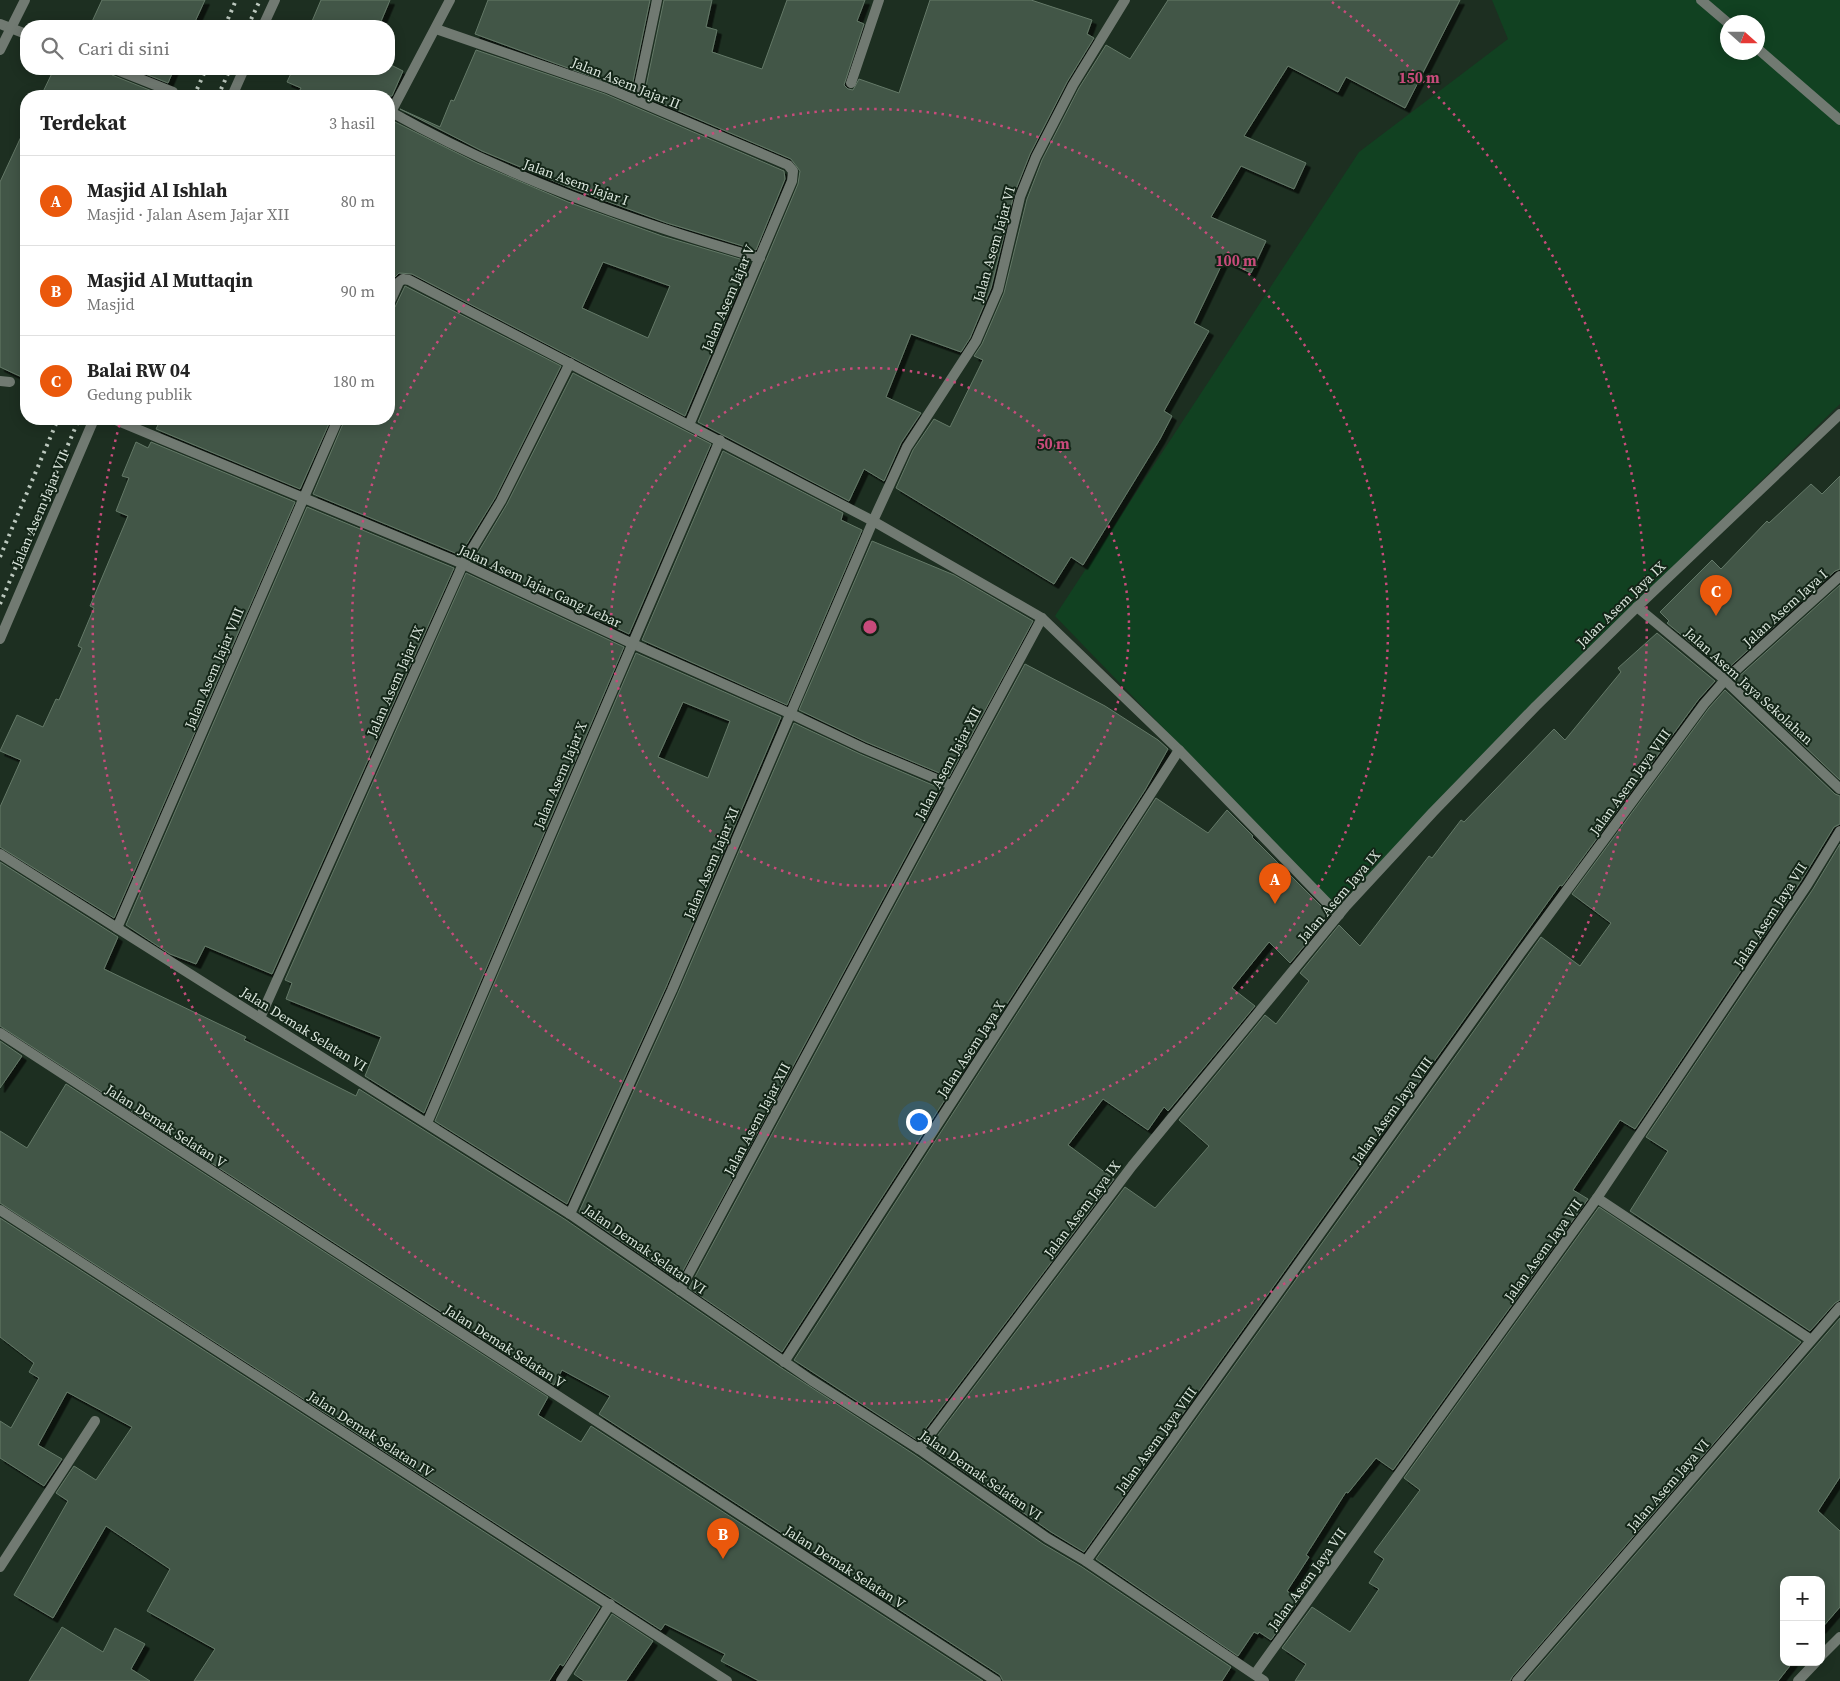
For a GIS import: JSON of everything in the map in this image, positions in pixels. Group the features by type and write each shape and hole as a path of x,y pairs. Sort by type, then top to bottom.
{"street":[{"path":"0,50 25,0"},
{"path":"266,20 275,0"},
{"path":"395,103 450,0"},
{"path":"636,100 657,0"},
{"path":"851,83 879,0"},
{"name":"Jalan Asem Jajar VI","path":"873,520 907,447 976,341 998,290 1020,197 1036,157 1073,85 1125,0"},
{"path":"1701,0 1720,16"},
{"path":"0,24 20,32"},
{"name":"Jalan Asem Jajar II","path":"436,29 636,100 788,165 793,171 792,181"},
{"path":"1765,55 1840,120"},
{"path":"129,75 168,90"},
{"path":"235,90 241,75"},
{"name":"Jalan Asem Jajar I","path":"395,115 439,139 533,182 672,232 760,258"},
{"name":"Jalan Asem Jajar V","path":"689,425 792,181"},
{"path":"395,291 399,282 403,279 409,280 873,520 1042,618 1179,750 1339,914"},
{"name":"Jalan Asem Jajar IX","path":"260,1018 463,564 501,501 570,363"},
{"name":"Jalan Asem Jaya IX","path":"919,1449 1132,1166 1339,914 1433,812 1637,607 1840,414"},
{"name":"Jalan Asem Jajar VII","path":"0,639 91,425"},
{"name":"Jalan Asem Jajar Gang Lebar","path":"129,425 463,564 630,643 789,713 863,748 952,785"},
{"name":"Jalan Asem Jajar VIII","path":"117,928 335,425"},
{"name":"Jalan Asem Jajar X","path":"427,1123 630,643 720,440"},
{"name":"Jalan Asem Jajar XI","path":"570,1214 672,990 873,520"},
{"name":"Jalan Asem Jaya I","path":"1725,680 1840,576"},
{"name":"Jalan Asem Jaya Sekolahan","path":"1637,607 1725,680 1840,789"},
{"name":"Jalan Asem Jajar XII","path":"680,1290 1042,618"},
{"name":"Jalan Asem Jaya VIII","path":"1086,1561 1522,951 1704,704 1725,680"},
{"name":"Jalan Asem Jaya X","path":"784,1362 1179,750"},
{"name":"Jalan Asem Jaya VII","path":"1254,1674 1597,1198 1807,885 1840,831"},
{"name":"Jalan Demak Selatan VI","path":"0,854 570,1214 784,1362 919,1449 1047,1538 1086,1561 1264,1681"},
{"name":"Jalan Demak Selatan V","path":"0,1033 996,1681"},
{"path":"1597,1198 1811,1340"},
{"name":"Jalan Demak Selatan IV","path":"0,1210 728,1681"},
{"name":"Jalan Asem Jaya VI","path":"1517,1681 1840,1307"},
{"path":"0,1567 95,1421"},
{"path":"561,1681 610,1604"},
{"path":"1825,1652 1840,1637"},
{"path":"1798,1681 1812,1666"}],"green space":[{"path":"1492,0 1840,0 1840,404 1544,692 1337,908 1055,616 1359,152 1508,39"}],"building":[{"path":"102,0 205,0 196,20 93,20"},
{"path":"321,0 390,0 382,20 313,20"},
{"path":"488,0 650,0 631,91 475,34"},
{"path":"664,0 712,0 706,27 717,30 712,52 762,69 787,0 865,0 857,21 864,24 844,85 848,89 853,90 859,79 899,93 930,0 1031,0 1092,20 1087,34 1094,38 1067,82 1030,154 1014,194 991,288 970,338 961,352 911,334 886,397 921,413 901,443 884,481 864,469 849,501 698,422 798,184 800,171 791,159 644,96"},
{"path":"1168,0 1460,0 1405,108 1346,77 1338,92 1288,66 1244,136 1306,163 1294,189 1241,166 1211,217 1266,241 1251,273 1224,260 1194,323 1209,331 1164,411 1172,416 1160,439 1083,565 1071,557 1054,584 896,488 913,450 934,419 950,427 983,360 974,356 982,344 1004,293 1027,199 1042,160 1079,88 1106,45 1130,59"},
{"path":"476,50 605,94 784,171 785,179 756,250 667,223 573,189 482,151 400,109 440,127 451,100 454,101"},
{"path":"395,67 403,71 395,90 300,90 301,88 287,82 290,75 395,75"},
{"path":"51,75 112,75 150,90 44,90"},
{"path":"148,75 171,75 168,83"},
{"path":"395,122 477,163 568,202 662,236 750,262 685,416 412,274 399,273 395,277","holes":["603,262 670,286 648,338 582,308"]},
{"path":"20,139 20,376 0,367 0,182"},
{"path":"405,286 561,366 495,498 460,555 313,494 342,425 395,425 395,307"},
{"path":"573,373 711,444 629,634 473,561 507,504"},
{"path":"158,425 328,425 300,489 156,429"},
{"path":"136,442 148,448 151,442 295,502 114,918 0,847 0,807 21,760 0,751 17,715 43,727 56,699 59,700 82,648 78,646 94,608 90,606 128,516 116,511 129,478 122,476"},
{"path":"723,451 843,513 841,520 862,530 787,705 642,640"},
{"path":"1840,476 1840,569 1835,571 1725,671 1667,623 1669,621 1660,612 1712,560 1721,569 1767,521 1769,523 1811,484 1822,494"},
{"path":"307,507 454,568 272,974 205,946 196,964 170,954 126,925"},
{"path":"872,541 954,575 1033,621 949,777 866,742 799,710"},
{"path":"466,573 624,647 424,1113 365,1076 381,1037 286,999 292,983 285,980"},
{"path":"1840,585 1840,780 1735,680"},
{"path":"1657,633 1715,681 1698,700 1562,886 1560,885 1084,1552 1051,1532 929,1447 1125,1187 1155,1208 1209,1146 1179,1120 1265,1015 1276,1024 1309,981 1300,973 1339,925 1360,946 1429,856 1432,858 1461,820 1464,822 1554,729 1565,740 1621,672 1618,668"},
{"path":"636,653 781,717 666,987 567,1204 435,1121","holes":["683,702 730,721 708,778 658,757"]},
{"path":"1025,664 1105,706 1158,740 1168,749 1145,790 782,1352 689,1288"},
{"path":"1725,690 1835,794 1840,796 1840,824 1834,827 1801,881 1635,1129 1620,1120 1573,1190 1588,1199 1393,1470 1376,1458 1348,1493 1346,1492 1306,1555 1309,1557 1287,1591 1300,1599 1271,1640 1259,1632 1258,1634 1254,1632 1238,1656 1096,1559 1541,937 1580,966 1611,923 1572,894 1709,708"},
{"path":"794,723 942,789 678,1280 579,1212 678,993"},
{"path":"1156,798 1208,833 1227,810 1330,915 1290,963 1269,942 1232,988 1255,1006 1168,1111 1164,1107 1148,1130 1103,1099 1068,1145 1114,1179 917,1440 794,1360"},
{"path":"1840,844 1840,1300 1835,1303 1810,1331 1630,1211 1668,1151 1646,1137 1813,889"},
{"path":"0,862 118,937 104,969 246,1037 244,1040 356,1096 359,1089 566,1220 780,1367 915,1455 1043,1544 1082,1567 1231,1667 1222,1681 1003,1681 1000,1675 599,1414 610,1396 562,1370 554,1385 0,1026"},
{"path":"0,1041 22,1056 0,1088"},
{"path":"66,1084 548,1397 538,1415 581,1442 591,1426 983,1681 759,1681 721,1661 725,1654 665,1624 661,1630 0,1203 0,1131 27,1148"},
{"path":"1599,1207 1801,1342 1510,1681 1295,1681 1306,1664 1282,1648 1312,1607 1350,1632 1379,1589 1369,1583 1384,1559 1374,1552 1420,1490 1404,1478"},
{"path":"0,1218 600,1607 563,1666 560,1664 549,1681 194,1681 215,1649 147,1611 170,1569 106,1526 53,1618 14,1595 68,1501 56,1493 74,1466 96,1480 132,1427 67,1392 38,1445 62,1459 44,1486 0,1458 0,1421 11,1428 39,1378 29,1372 34,1363 0,1337"},
{"path":"1840,1318 1840,1477 1818,1511 1840,1531 1840,1607 1825,1624 1825,1576 1780,1576 1780,1666 1790,1666 1778,1681 1526,1681"},
{"path":"612,1614 653,1641 626,1681 584,1681 574,1674"},
{"path":"62,1627 103,1652 115,1628 145,1644 131,1669 150,1681 29,1681"}],"railway":[{"path":"228,20 236,0"},
{"path":"251,20 260,0"},
{"path":"197,90 203,75"},
{"path":"221,90 227,75"},
{"path":"0,557 55,425"},
{"path":"0,604 76,425"}],"place":[{"name":"Balai RW 04","path":"1716,616"},
{"name":"Masjid Al Ishlah","path":"1275,904"},
{"name":"Masjid Al Muttaqin","path":"723,1559"}]}
